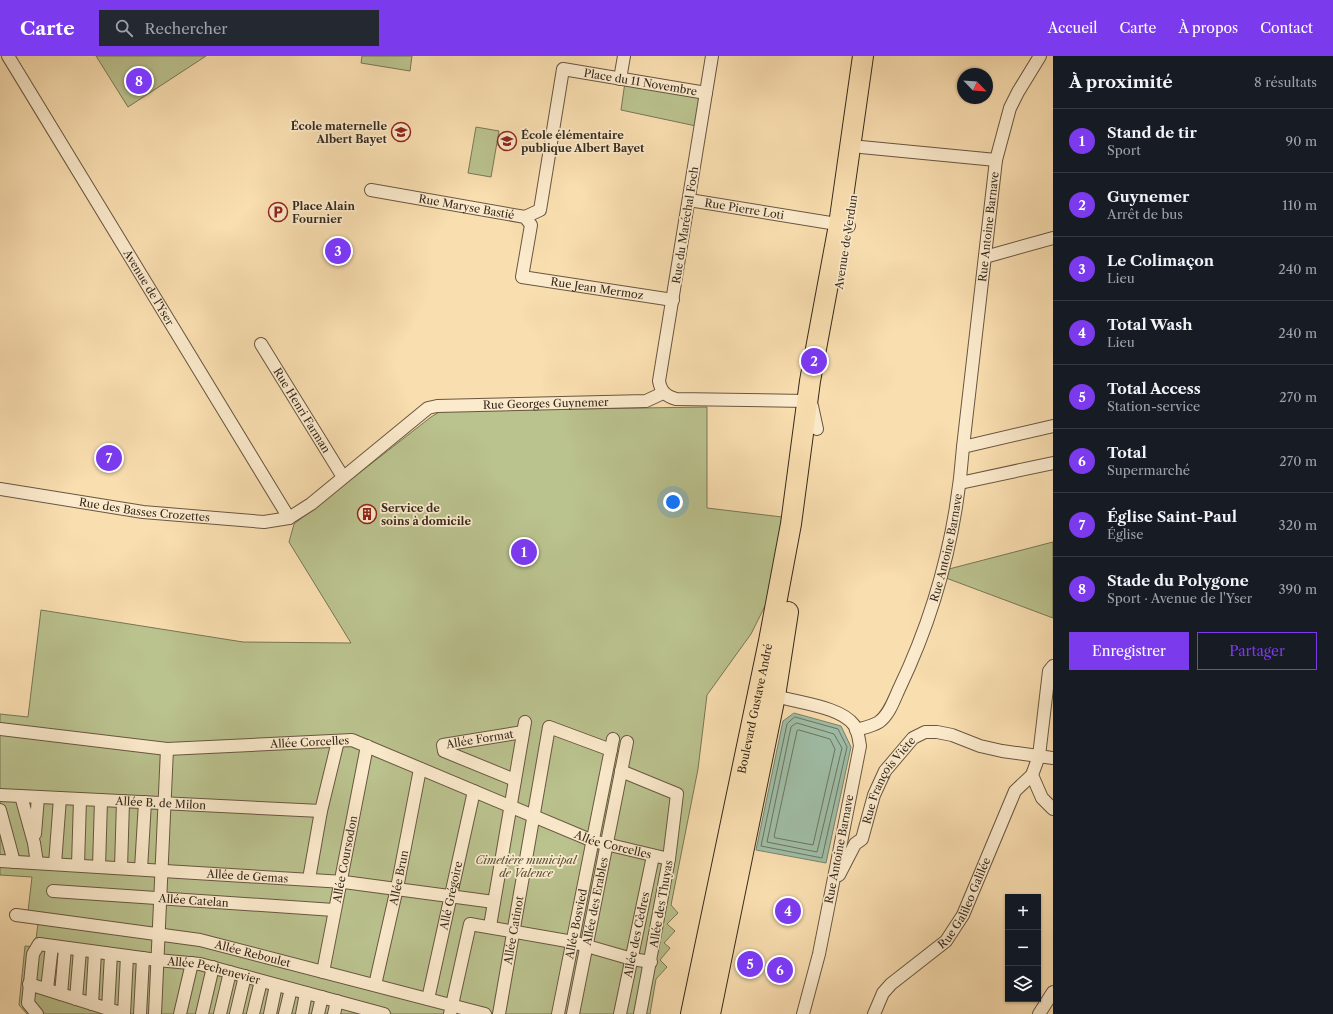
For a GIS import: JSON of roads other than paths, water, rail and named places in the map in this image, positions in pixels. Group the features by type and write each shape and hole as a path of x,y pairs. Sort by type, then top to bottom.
{"main road":[{"name":"Avenue de Verdun","path":"817,429 844,225 863,56"},
{"name":"Avenue de Verdun","path":"807,401 861,147 875,56"},
{"name":"Boulevard Gustave André","path":"710,1014 772,695 798,516 807,401"},
{"name":"Boulevard Gustave André","path":"691,1014 769,641 817,429"}],"street":[{"name":"Avenue de l'Yser","path":"8,56 289,518"},
{"path":"620,78 624,56"},
{"name":"Rue du Maréchal Foch","path":"663,393 659,381 712,56"},
{"name":"Rue Antoine Barnave","path":"803,1014 819,954 860,746 856,730 879,722 888,712 906,674 944,565 955,516 960,483 996,160 1010,108 1040,56"},
{"name":"Place du 11 Novembre","path":"525,217 540,210 563,69 706,93"},
{"path":"861,147 996,160"},
{"name":"Rue Maryse Bastié","path":"371,190 525,217 531,225 522,276"},
{"name":"Rue Pierre Loti","path":"689,200 844,225"},
{"path":"985,257 1053,238"},
{"name":"Rue Jean Mermoz","path":"522,276 673,300"},
{"name":"Rue Henri Farman","path":"261,344 343,477"},
{"name":"Rue Georges Guynemer","path":"289,518 311,504 428,408 437,406 646,401 663,393"},
{"path":"663,393 676,399 807,401 812,406 817,429"},
{"path":"963,447 1053,426"},
{"path":"960,483 1053,462"},
{"name":"Rue des Basses Crozettes","path":"0,489 143,512 264,522 289,518"},
{"path":"769,641 762,685 763,692 836,712 846,718 856,730"},
{"path":"1053,666 1049,671 1039,756 1032,775 1042,798 1053,809"},
{"name":"Allée Format","path":"524,727 515,780 444,751 443,745 524,727"},
{"name":"Allée Bosvied","path":"549,727 612,745 558,1014"},
{"name":"Allée Catinot","path":"499,1014 549,727"},
{"name":"Allée Corcelles","path":"0,729 167,749 352,740 593,841 669,860"},
{"name":"Rue François Viète","path":"832,886 855,844 862,839 874,795 885,771 913,738 926,732 937,732 952,735 980,746 1053,758"},
{"path":"309,879 321,811 338,741"},
{"name":"Allée des Erables","path":"573,1014 627,742"},
{"name":"Allée Coursodon","path":"323,972 339,882 367,746"},
{"path":"154,1014 167,749"},
{"name":"Allée Brun","path":"375,985 397,888 420,769"},
{"name":"Allée des Thuyas","path":"621,771 677,794 669,860 640,1014"},
{"name":"Rue Galileo Galilée","path":"874,1014 883,994 891,984 946,942 962,915 1015,791 1032,775"},
{"path":"490,926 515,780"},
{"name":"Allé Grégoire","path":"428,999 474,791"},
{"name":"Allée B. de Milon","path":"0,795 321,811"},
{"path":"21,796 34,843 36,863"},
{"path":"34,843 38,797"},
{"path":"55,864 60,798"},
{"path":"78,865 80,799"},
{"path":"99,867 102,800"},
{"path":"120,868 123,801"},
{"path":"141,869 145,802"},
{"path":"0,810 14,862"},
{"name":"Allée des Cèdres","path":"620,1014 653,856"},
{"name":"Allée de Gemas","path":"1,859 14,862 309,879 397,888 494,902"},
{"name":"Allée Catelan","path":"53,891 160,897 334,910"},
{"name":"Allée Reboulet","path":"16,915 200,940 428,999 451,1010 485,1014"},
{"path":"451,1010 470,924 513,930 573,942 632,959 651,962"},
{"path":"37,1014 28,1003 29,984 33,954 46,945"},
{"path":"46,945 47,989"},
{"name":"Allée Pechenevier","path":"46,945 157,960 192,963 213,967 337,1001 352,1010 384,1014"},
{"path":"61,994 65,948"},
{"path":"76,999 80,950"},
{"path":"92,1004 95,952"},
{"path":"108,1009 111,954"},
{"path":"29,984 124,1014 127,956"},
{"path":"140,1014 143,958"},
{"path":"180,1014 192,963"},
{"path":"202,1014 213,967"},
{"path":"220,1014 230,972"},
{"path":"236,1014 245,976"},
{"path":"253,1014 261,980"},
{"path":"270,1014 276,985"},
{"path":"285,1014 291,989"},
{"path":"1039,1014 1053,992"},
{"path":"302,1014 306,993"},
{"path":"318,1014 322,997"},
{"path":"334,1014 337,1001"}],"water":[{"path":"794,713 841,726 851,747 826,863 756,850 783,721"}],"place":[{"name":"Stade du Polygone","path":"139,81"},
{"name":"École maternelle Albert Bayet","path":"401,132"},
{"name":"École élémentaire publique Albert Bayet","path":"507,141"},
{"name":"Place Alain Fournier","path":"278,212"},
{"name":"Le Colimaçon","path":"338,251"},
{"name":"Guynemer","path":"814,361"},
{"name":"Église Saint-Paul","path":"109,458"},
{"name":"Service de soins à domicile","path":"367,514"},
{"name":"Stand de tir","path":"524,552"},
{"name":"Total Wash","path":"788,911"},
{"name":"Total Access","path":"750,964"},
{"name":"Total","path":"780,970"}],"park label":[{"name":"Cimetière municipal de Valence","path":"526,866"}]}
